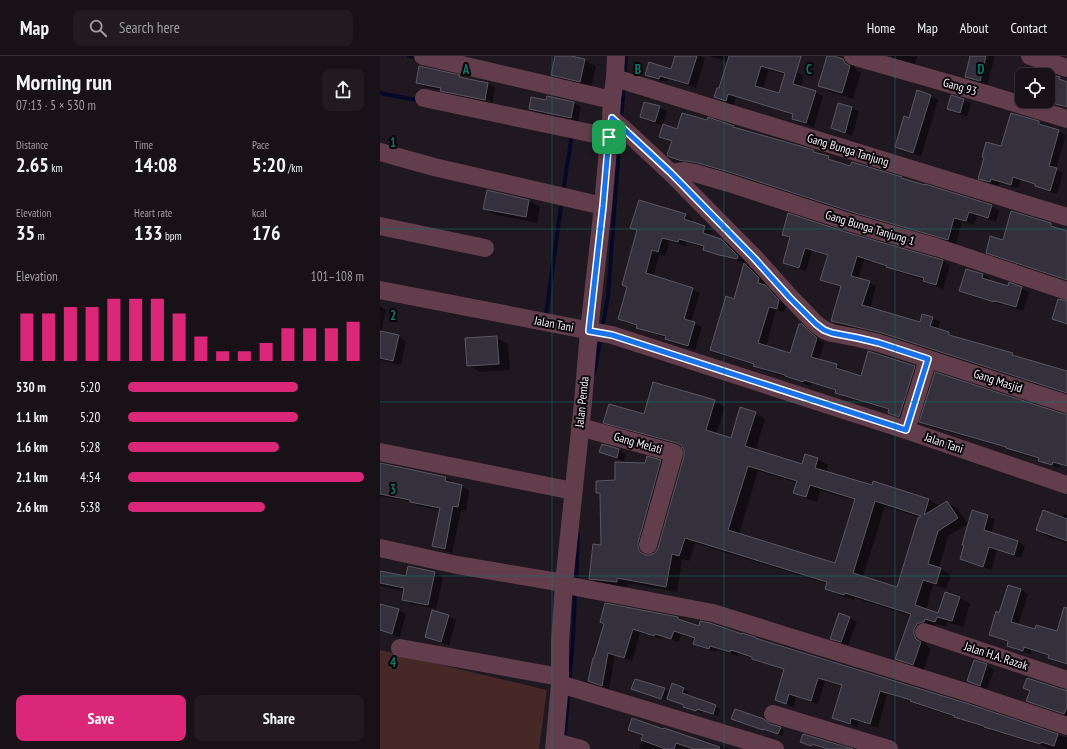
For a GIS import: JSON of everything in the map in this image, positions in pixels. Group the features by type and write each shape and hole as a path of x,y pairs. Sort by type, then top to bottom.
{"street":[{"path":"423,56 612,100"},
{"name":"Jalan Pemda","path":"564,746 564,683 560,642 569,585 573,491 580,427 599,333 603,206 615,127 612,100 621,80 616,56"},
{"name":"Gang 93","path":"853,56 1067,119"},
{"path":"1030,56 1067,68"},
{"name":"Gang Bunga Tanjung","path":"621,80 1067,216"},
{"path":"424,98 615,127"},
{"name":"Gang Masjid","path":"615,127 671,173 754,258 790,298 824,330 879,343 1067,404"},
{"path":"380,152 434,167 603,206"},
{"name":"Gang Bunga Tanjung 1","path":"671,173 685,171 729,183 852,223 936,247 1067,291"},
{"path":"380,226 485,248"},
{"name":"Jalan Tani","path":"380,290 599,333 906,430 1067,484"},
{"path":"906,430 928,359"},
{"name":"Gang Melati","path":"580,427 674,453 648,545"},
{"path":"380,452 573,491"},
{"path":"380,548 457,565 713,613 972,694 1067,726"},
{"name":"Jalan H.A. Razak","path":"924,632 1067,680"},
{"path":"400,648 564,683 775,749"},
{"path":"772,714 889,749"}],"shaded area":[{"path":"380,650 547,690 539,749 380,749"}],"building":[{"path":"555,56 571,56 585,59 580,82 551,75"},
{"path":"675,56 697,56 688,84 660,76 659,79 645,75 649,62 671,69"},
{"path":"729,56 801,56 793,84 816,91 806,123 792,119 793,114 728,94 726,101 714,97 717,88 719,88","holes":["761,66 785,73 779,93 755,86"]},
{"path":"827,56 834,56 843,59 845,63 850,66 842,93 818,86"},
{"path":"970,56 986,56 980,81 965,77"},
{"path":"419,66 488,83 485,100 440,91 441,88 416,83"},
{"path":"1055,76 1060,77 1059,79 1067,82 1067,107 1055,104"},
{"path":"917,90 931,95 913,153 895,147 904,116 909,118"},
{"path":"951,95 964,99 960,113 947,109"},
{"path":"547,96 574,102 571,118 529,109 531,97 546,100"},
{"path":"644,102 660,106 655,122 640,117"},
{"path":"838,103 852,107 845,133 831,128"},
{"path":"682,113 707,120 708,117 734,126 733,127 814,150 813,152 829,156 828,159 850,166 852,162 992,205 988,218 969,212 966,221 954,218 948,240 855,213 732,173 670,157 667,155 672,141 659,137 663,124 677,129"},
{"path":"1011,113 1039,121 1039,124 1059,130 1049,166 1057,168 1050,191 1035,186 1035,184 1013,177 1011,185 991,179 990,182 978,179 984,158 982,157 986,142 1001,146"},
{"path":"487,190 529,200 526,217 483,209"},
{"path":"639,200 686,214 684,219 705,226 703,233 721,239 738,256 737,259 719,255 703,250 704,246 679,239 678,242 662,238 658,252 652,250 646,273 693,288 684,319 695,322 688,346 665,339 666,336 636,328 637,325 618,319 627,287 622,285 637,230 630,228"},
{"path":"1011,211 1051,223 1051,226 1067,231 1067,280 986,253 990,236 1003,240"},
{"path":"788,213 849,233 943,260 936,285 923,281 924,278 886,267 887,266 857,256 851,276 870,281 862,305 920,322 922,314 933,317 930,326 949,332 949,335 1013,353 1012,355 1067,371 1067,393 882,333 831,321 841,286 820,280 828,255 805,248 799,268 783,263 790,237 782,235"},
{"path":"744,263 759,278 758,283 765,285 779,300 777,309 769,307 758,343 790,353 799,324 802,324 817,338 811,357 837,364 836,368 861,376 868,351 915,366 899,417 888,413 889,409 835,393 836,390 804,380 803,382 710,350 726,296 734,299"},
{"path":"966,269 983,274 982,278 1008,286 1009,282 1022,287 1016,307 959,291"},
{"path":"1058,299 1067,301 1067,324 1052,319"},
{"path":"380,331 399,335 393,361 380,358"},
{"path":"497,336 499,364 467,366 465,338"},
{"path":"935,372 1067,414 1067,466 1053,462 1052,465 1038,461 1039,458 1006,447 919,422"},
{"path":"653,382 715,400 706,430 731,438 740,407 756,412 745,446 802,464 805,454 818,458 815,468 872,485 873,481 929,499 924,515 947,501 958,518 938,531 928,564 941,568 936,584 923,580 915,605 938,613 945,592 960,597 952,621 937,617 935,622 925,619 924,622 917,624 914,629 914,634 916,639 921,642 913,665 895,659 911,614 845,593 844,595 825,589 827,582 685,538 679,556 672,554 666,587 617,578 617,582 589,579 593,544 601,545 600,493 596,493 596,481 615,480 615,462 645,463 647,456 661,460 638,543 640,552 646,555 655,553 658,548 684,456 684,450 681,445 677,443 603,423 609,404 644,414","holes":["748,466 797,481 793,493 806,497 810,485 855,499 835,563 728,530","875,501 921,516 918,518 897,587 853,573"]},
{"path":"602,444 619,449 617,458 599,452"},
{"path":"380,463 446,477 445,481 462,485 458,507 453,506 445,549 432,546 440,508 380,494"},
{"path":"972,510 988,515 984,530 1018,541 1014,555 989,547 983,567 960,559 964,545 962,545"},
{"path":"1043,510 1067,519 1067,541 1036,530"},
{"path":"408,566 435,572 428,605 402,600 404,588 380,583 380,571 406,576"},
{"path":"1008,585 1021,589 1011,622 1035,629 1036,625 1057,631 1064,607 1067,608 1067,664 1048,658 1049,655 1024,647 1023,651 1007,646 1008,641 989,635 996,611 999,613"},
{"path":"605,603 678,617 678,619 699,626 700,621 710,623 969,704 1058,734 1054,746 1041,742 1040,744 984,727 910,701 911,700 880,691 870,724 851,718 850,724 832,718 842,685 818,678 811,701 789,694 786,704 775,700 784,669 752,659 752,657 731,650 730,652 710,646 709,649 693,644 695,638 674,631 671,639 655,634 654,636 633,629 624,658 608,653 602,686 588,681 593,658 604,624 600,622"},
{"path":"380,604 399,609 392,634 380,630"},
{"path":"432,610 449,615 441,642 425,637"},
{"path":"839,613 850,617 841,642 830,639"},
{"path":"974,660 987,664 980,686 967,681"},
{"path":"1027,678 1067,690 1067,707 1064,714 1026,701 1030,691 1023,688"},
{"path":"635,679 665,688 661,699 631,689"},
{"path":"672,683 684,688 682,693 716,705 713,714 697,709 696,711 683,707 684,705 667,699"},
{"path":"735,709 764,719 770,724 781,727 778,734 731,719"},
{"path":"632,718 720,747 719,749 694,749 676,743 674,749 666,749 641,740 643,735 628,730"},
{"path":"803,734 853,749 828,749 812,744 811,746 800,742"}],"waterway":[{"path":"409,56 419,58"},
{"path":"624,76 626,56"},
{"path":"621,120 624,85"},
{"path":"380,93 421,101"},
{"path":"602,329 608,297 620,133"},
{"path":"564,186 572,134"},
{"path":"544,315 546,315 561,207"},
{"path":"594,374 601,337"},
{"path":"576,583 578,534"},
{"path":"569,683 575,592"},
{"path":"564,741 568,698"}],"route":[{"path":"612,118 671,173 754,258 790,298 824,330 879,343 928,359 906,430 612,335 589,331 609,137 612,118"}]}
